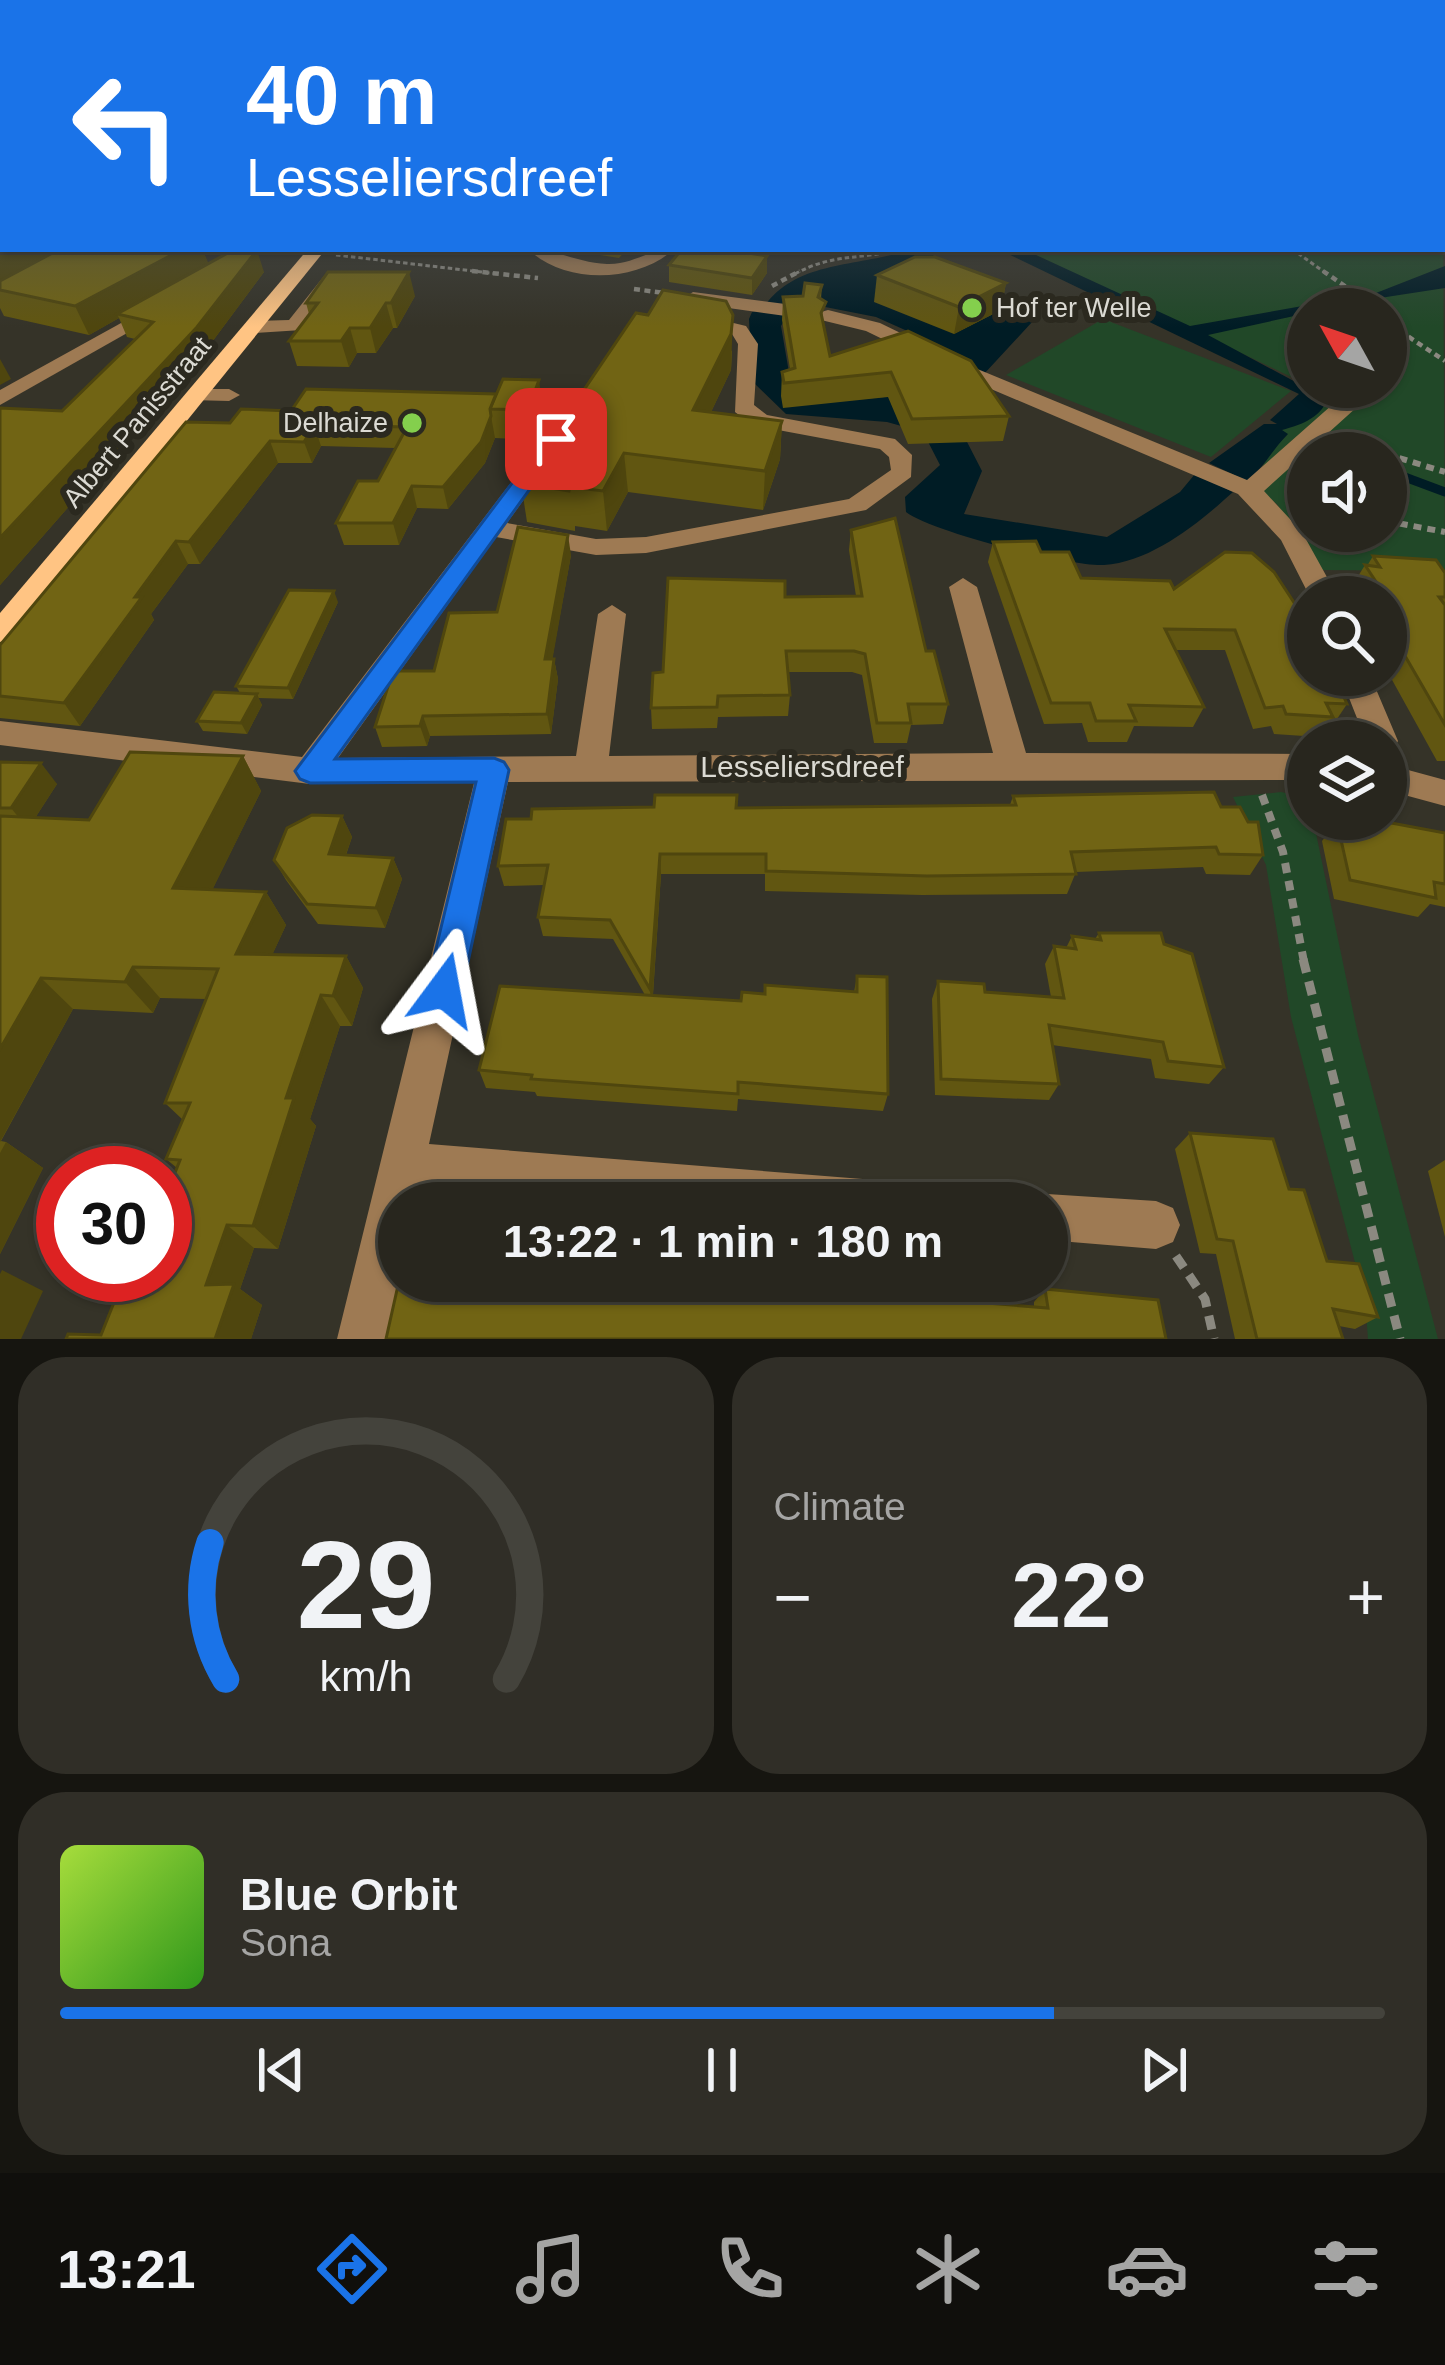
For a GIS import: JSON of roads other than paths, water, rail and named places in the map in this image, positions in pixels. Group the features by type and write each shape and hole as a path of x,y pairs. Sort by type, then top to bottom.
{"main road":[{"name":"Albert Panisstraat","path":"0,632 315,252"}],"street":[{"path":"543,252 558,260 611,268 642,264 660,252"},
{"path":"251,332 296,326 328,280 359,276"},
{"path":"0,399 175,301"},
{"path":"491,526 516,536 596,547 646,545 857,505 902,472 900,455 887,444 760,420 743,407 748,344 739,330 666,304 792,311"},
{"path":"828,316 873,327 951,365 1250,491 1269,505 1313,576"},
{"path":"251,332 316,332"},
{"path":"199,395 229,395"},
{"path":"1250,491 1342,408"},
{"path":"310,771 578,410"},
{"path":"963,587 1013,766"},
{"path":"591,769 613,614"},
{"name":"Lesseliersdreef","path":"0,734 310,771 1287,766"},
{"path":"362,1339 494,770"},
{"path":"1407,776 1445,793"},
{"path":"405,1166 608,1182"},
{"path":"1068,1219 1156,1226"}],"water":[{"path":"901,252 939,252 921,264 991,290 1031,313 1033,321 984,374 965,438 982,471 964,514 1107,537 1180,492 1195,474 1233,492 1157,548 1104,565 1002,547 906,512 905,497 940,465 923,432 887,422 786,414 752,381 752,312 762,310 791,282","holes":["810,304 876,317 963,356 906,395 812,404 792,390 781,326 792,307"]},
{"path":"1004,252 1030,252 1190,326 1287,309 1287,318 1208,335 1287,377 1287,388"},
{"path":"1445,266 1445,288 1407,294 1407,288 1389,288"},
{"path":"1287,405 1322,408 1314,417 1282,430 1287,435 1247,481 1209,463 1264,424 1277,424 1270,420"}],"waterway":[{"path":"1407,478 1445,492"}],"place":[{"name":"Hof ter Welle","path":"972,308"},
{"name":"Delhaize","path":"412,423"}]}
